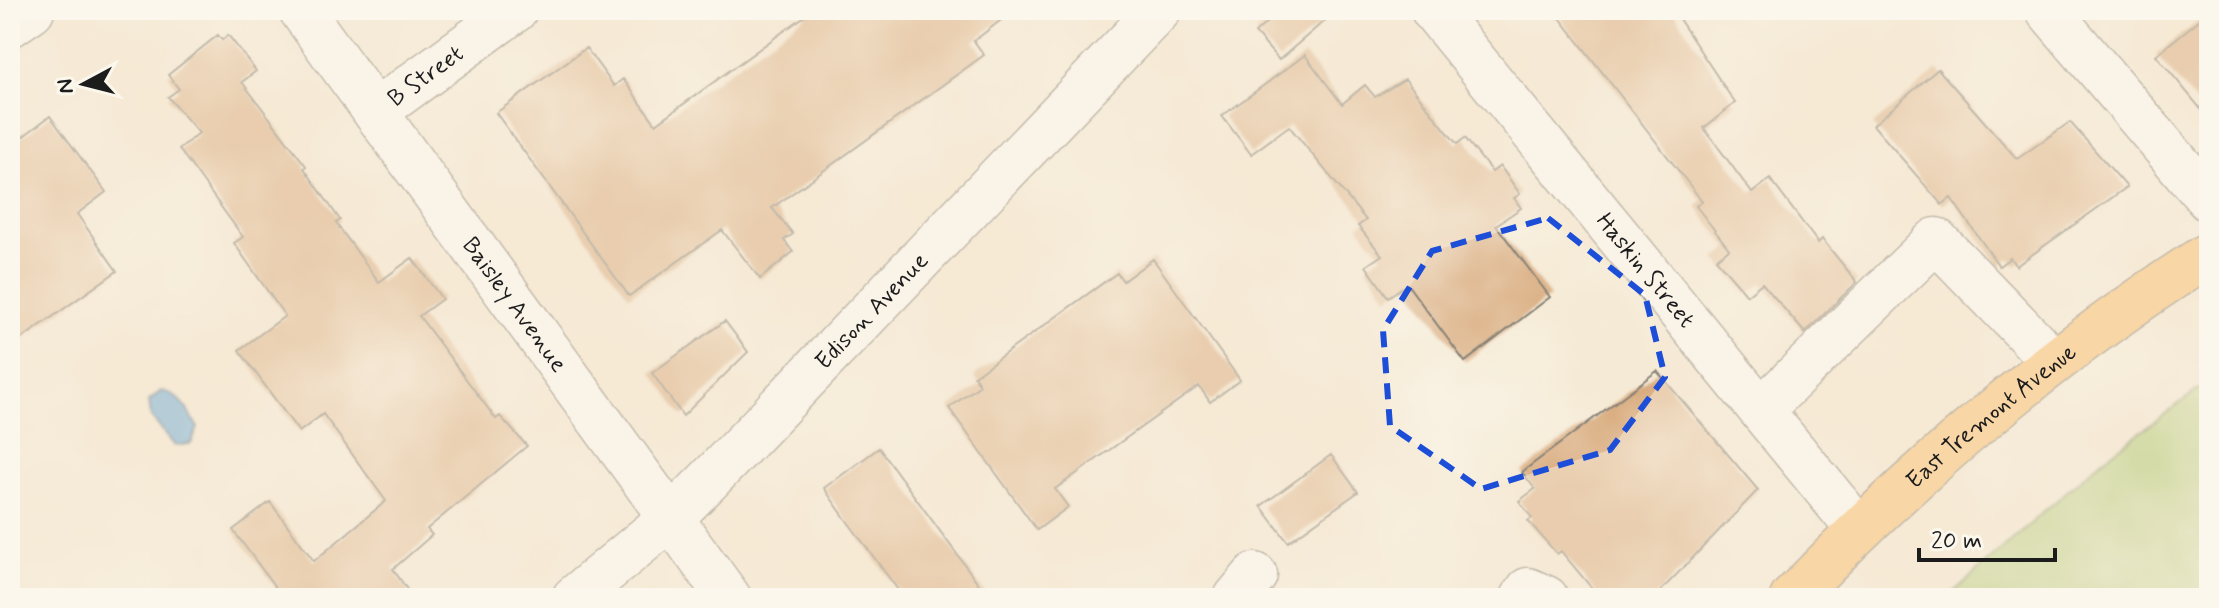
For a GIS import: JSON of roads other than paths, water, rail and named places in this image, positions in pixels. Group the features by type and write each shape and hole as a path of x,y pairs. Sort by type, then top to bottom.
{"main road":[{"name":"East Tremont Avenue","path":"1792,598 1859,530 1989,414 2054,362 2209,254"}],"street":[{"path":"10,25 32,10"},
{"name":"Baisley Avenue","path":"301,10 729,598"},
{"name":"B Street","path":"375,112 515,10"},
{"name":"Edison Avenue","path":"574,598 672,517 1159,10"},
{"name":"Haskin Street","path":"1433,10 1859,530"},
{"path":"2048,10 2209,200"},
{"path":"1761,410 1936,240 2054,362"},
{"path":"1523,598 1528,590 1546,598"}],"water":[{"path":"161,391 179,400 195,422 198,428 191,444 175,446 151,417 149,401"}]}
